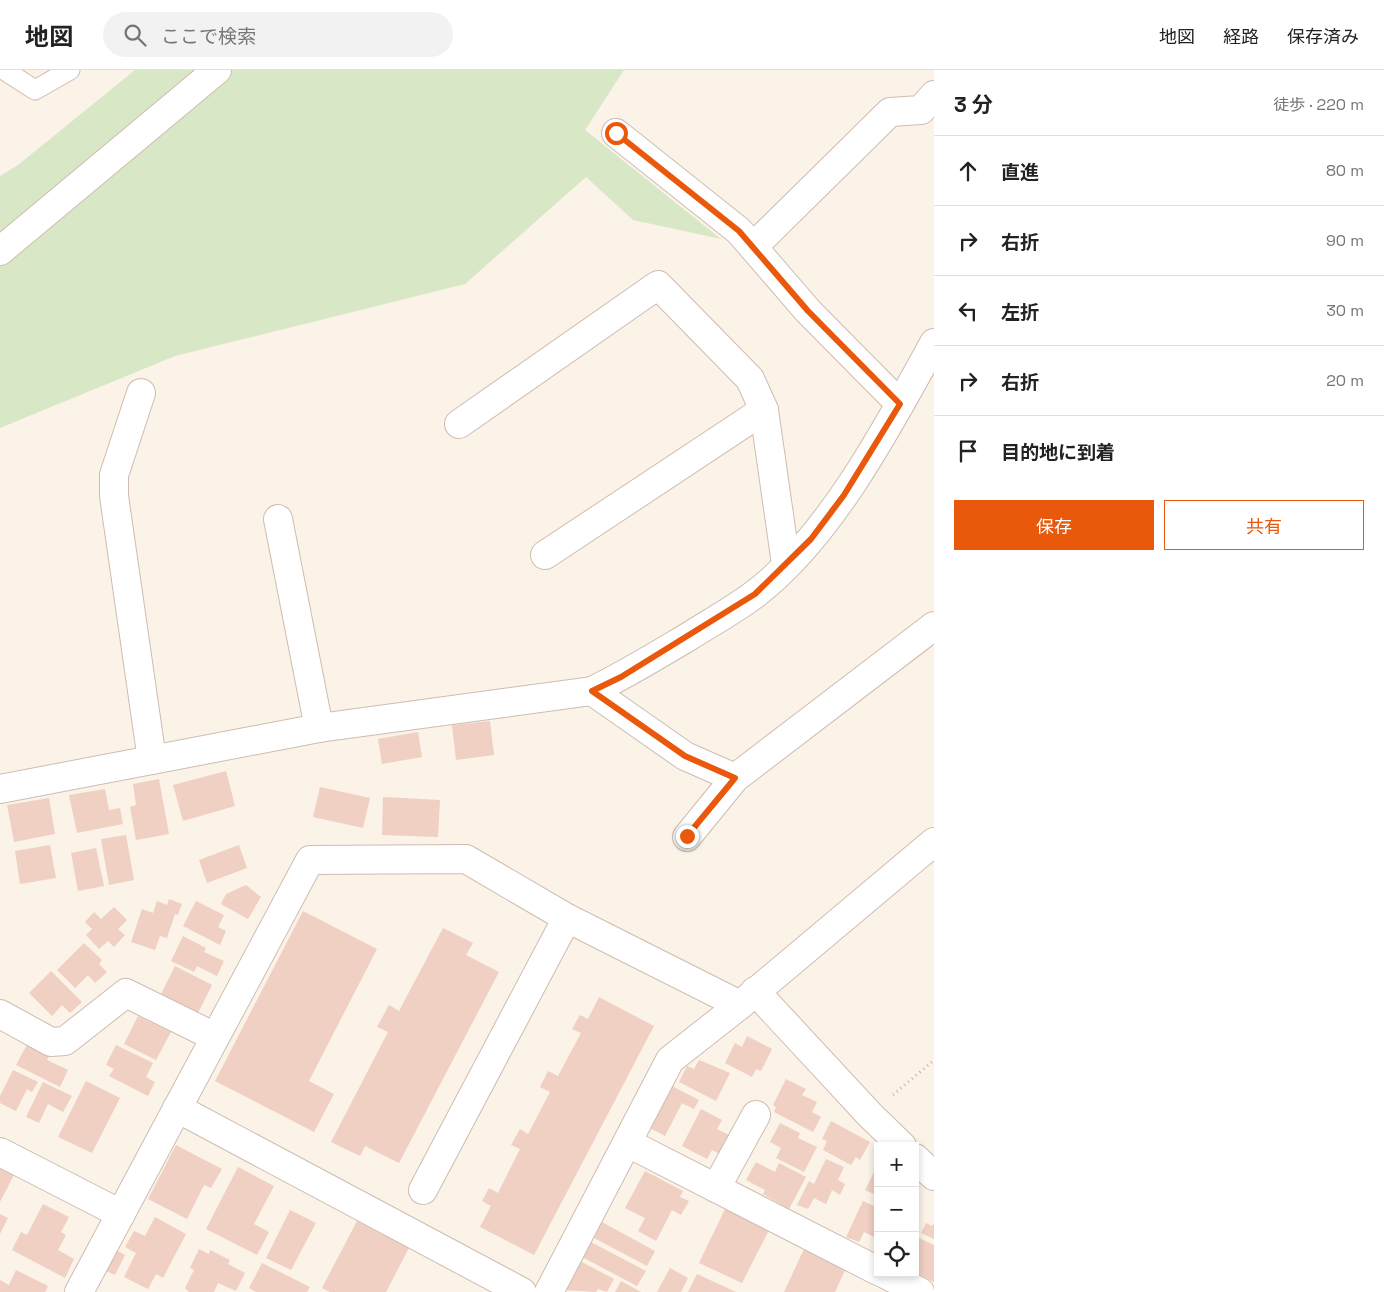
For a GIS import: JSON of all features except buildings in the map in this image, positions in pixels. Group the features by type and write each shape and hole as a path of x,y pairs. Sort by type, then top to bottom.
{"street":[{"path":"0,251 217,70"},
{"path":"753,247 890,112 921,110 934,95"},
{"path":"616,133 739,231 808,311 900,404"},
{"path":"458,424 658,284 750,379 764,410 786,564"},
{"path":"1,784 152,760 319,728 592,691 621,677 755,594 811,539 844,495 900,404 934,343"},
{"path":"141,393 114,475 114,496 152,760"},
{"path":"545,555 764,410"},
{"path":"278,519 319,728"},
{"path":"687,836 735,778 934,626"},
{"path":"592,691 685,756 735,778"},
{"path":"549,1292 670,1060 748,998 934,842"},
{"path":"87,1289 121,1214 310,860 466,859 567,918 748,998 898,1142"},
{"path":"423,1190 567,918"},
{"path":"0,1014 51,1042 65,1040 126,993 215,1037"},
{"path":"177,1108 522,1292"},
{"path":"716,1188 756,1115"},
{"path":"628,1143 874,1269"},
{"path":"0,1152 121,1214"},
{"path":"919,1162 934,1176"},
{"path":"891,1277 920,1292"}],"lane":[{"path":"4,70 35,90 70,70"}],"path":[{"path":"870,1115 934,1060"}],"green space":[{"path":"135,70 624,70 585,130 721,239 633,220 586,177 465,284 175,356 0,428 0,176 18,165"}],"route":[{"path":"616,133 739,231 808,311 900,404 844,495 811,539 755,594 621,677 592,691 685,756 735,778 687,836"}]}
